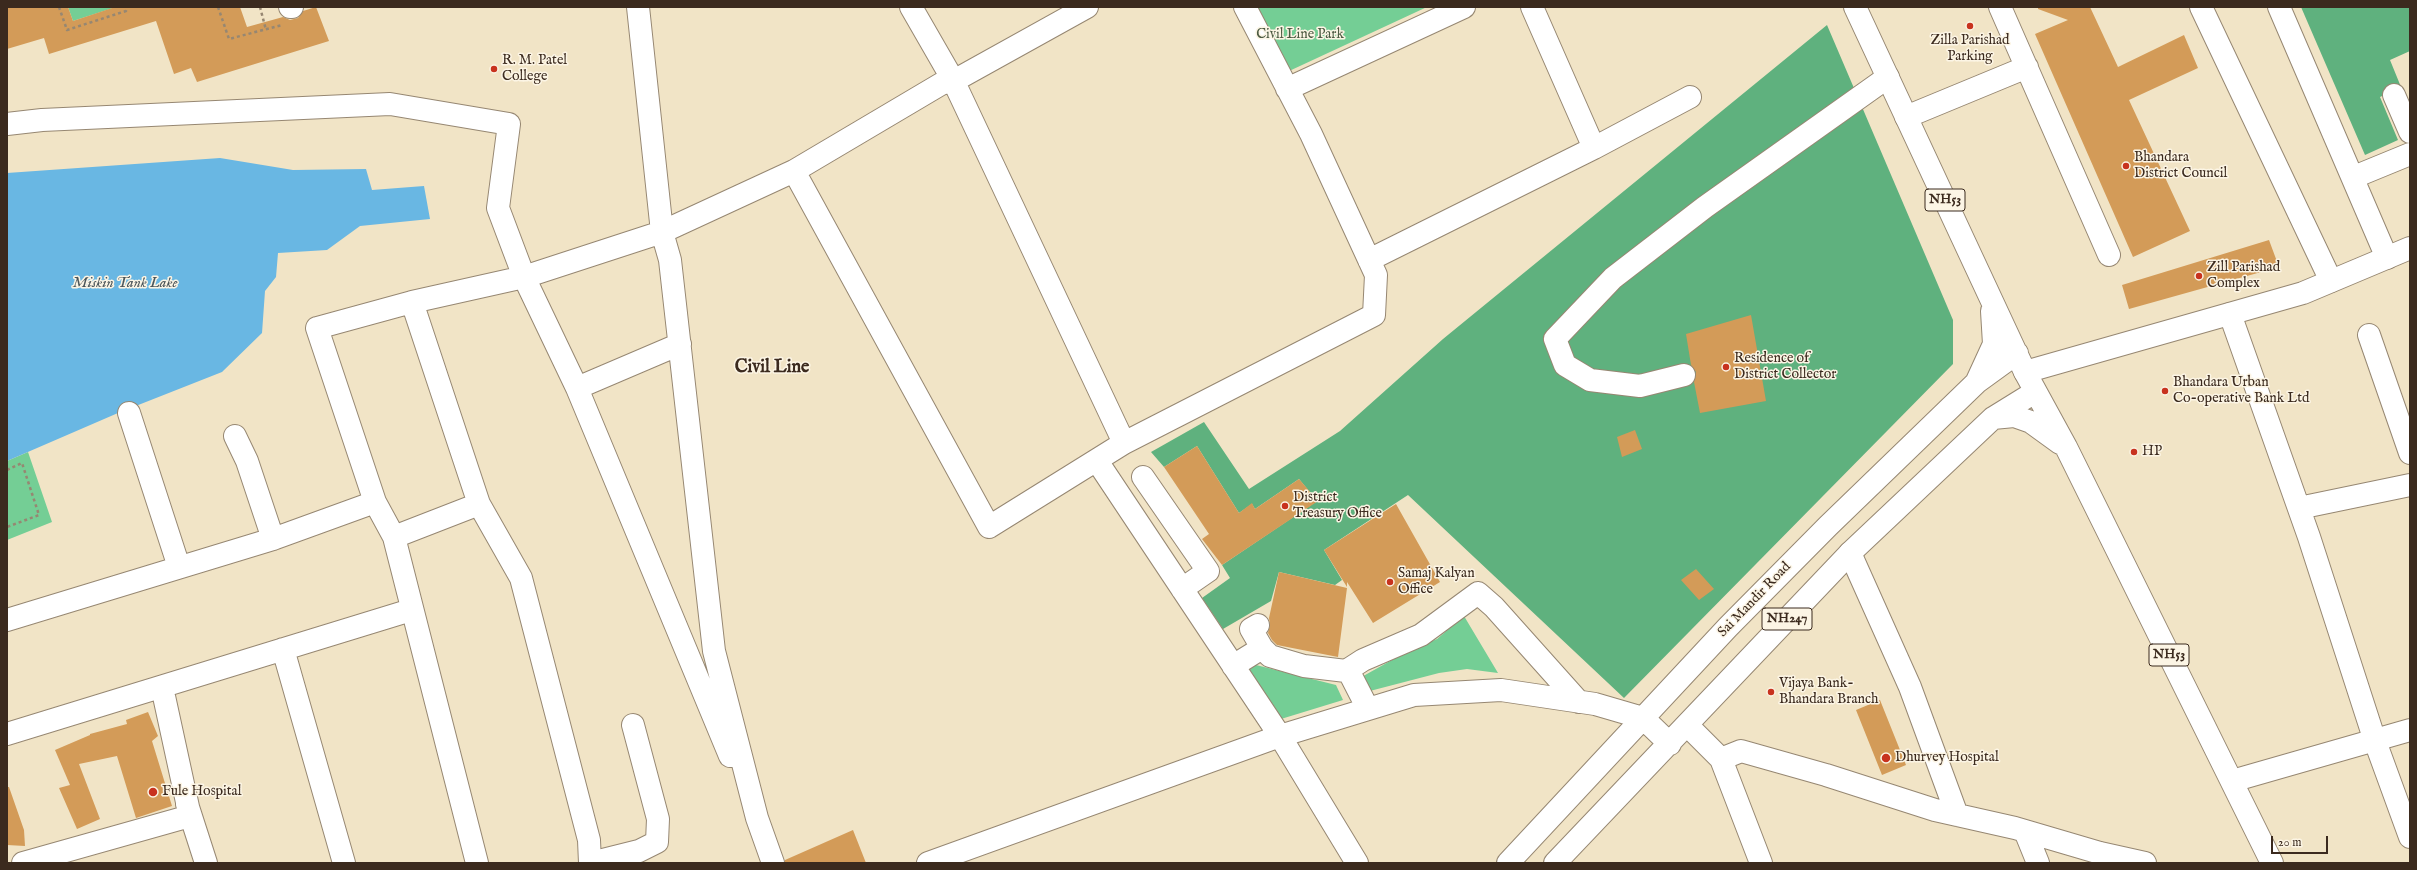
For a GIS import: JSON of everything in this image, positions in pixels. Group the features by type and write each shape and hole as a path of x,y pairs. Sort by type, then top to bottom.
{"main road":[{"path":"638,7 662,232 670,260 714,651 757,818"},
{"path":"911,7 953,80 1124,443"},
{"path":"477,863 394,537 375,502 316,328 412,302 524,277 662,232 794,172 941,84 953,80 1087,7"},
{"path":"794,172 989,527 1124,443 1374,315 1376,275 1288,89 1246,7"},
{"path":"1288,89 1464,7"},
{"path":"1532,7 1594,148"},
{"name":"NH53","path":"1855,7 2035,392 2066,447 2272,863"},
{"path":"2000,7 2109,255"},
{"path":"2201,7 2331,281"},
{"path":"2279,7 2354,177 2387,258"},
{"path":"1906,117 2027,67"},
{"path":"1684,375 1640,386 1590,380 1564,365 1555,339 1613,278 1705,207 1888,77"},
{"path":"2394,95 2410,132"},
{"path":"1369,260 1594,148 1690,97"},
{"path":"7,124 42,120 390,104 509,124 498,208 524,277 576,388 700,687 757,818 773,863"},
{"path":"2354,177 2410,154"},
{"path":"2021,362 2230,314 2303,293 2410,248"},
{"path":"1977,382 1994,344 1994,323 1990,296"},
{"path":"412,302 479,504 521,578 589,840 591,863 639,852 657,842 658,819 633,725"},
{"path":"2230,314 2299,508 2375,741 2410,838"},
{"path":"2369,335 2410,453"},
{"path":"576,388 680,344"},
{"name":"Sai Mandir Road","path":"1508,863 1643,718 1828,526 1977,382 2021,362"},
{"name":"NH247","path":"1565,860 1687,725 1850,553 1993,418 2035,392"},
{"path":"129,413 179,567"},
{"path":"1993,418 2014,416 2031,422 2066,447"},
{"path":"235,436 247,461 273,539"},
{"path":"1097,461 1280,736 1357,863"},
{"path":"1143,477 1208,571 1182,588"},
{"path":"2299,508 2410,485"},
{"path":"7,620 273,539 375,502"},
{"path":"394,537 479,504"},
{"path":"1850,553 1910,687 1957,815"},
{"path":"1258,625 1251,629 1262,648 1270,656 1304,666 1348,670 1363,660 1422,635 1478,593 1494,607 1579,702"},
{"path":"7,734 412,610"},
{"path":"1233,666 1262,648"},
{"path":"283,649 289,662 344,863"},
{"path":"1348,670 1368,709"},
{"path":"30,862 190,816 162,687"},
{"path":"928,863 1280,736 1414,695 1501,690 1579,702 1643,718 1670,744"},
{"path":"1687,725 1722,759 1761,863"},
{"path":"2232,781 2410,730"},
{"path":"1722,759 1741,751 1826,775 1934,810 2025,831 2102,858 2145,863"},
{"path":"187,804 206,863"},
{"path":"2025,831 2038,863"}],"path":[{"path":"59,7 67,30 126,11 125,7"},
{"path":"218,7 229,39 294,22 290,7"},
{"path":"260,7 266,30"},
{"path":"7,470 22,463 39,514 7,527"}],"green space":[{"path":"68,7 113,7 113,8 73,21"},
{"name":"Civil Line Park","path":"1253,7 1427,7 1287,72"},
{"path":"2301,7 2410,7 2410,51 2390,60 2401,87 2380,97 2398,140 2365,155"},
{"path":"1827,25 1953,320 1953,364 1624,698 1408,495 1324,550 1342,580 1335,585 1279,572 1271,601 1223,629 1202,598 1230,578 1222,565 1317,501 1299,479 1255,509 1252,504 1239,513 1197,446 1164,467 1151,452 1204,422 1249,489 1340,431 1443,339"},
{"path":"28,452 52,522 7,540 7,461"},
{"path":"1464,616 1498,673 1467,669 1439,673 1366,692 1358,679 1408,651 1437,639"},
{"path":"1256,665 1336,685 1343,700 1281,719 1248,668"}],"water":[{"name":"Miskin Tank Lake","path":"220,158 293,170 366,169 372,190 424,186 430,219 360,226 327,250 278,253 276,277 265,291 262,333 222,372 118,413 7,461 7,173"}],"building":[{"path":"7,7 68,7 73,21 115,7 240,7 247,27 283,17 290,20 298,18 303,11 316,7 329,41 197,82 191,68 174,74 156,21 49,54 44,38 7,49"},
{"name":"Bhandara District Council","path":"2038,7 2090,7 2118,67 2184,35 2198,68 2129,100 2190,231 2133,257 2035,34 2068,20 2038,9"},
{"name":"Zill Parishad Complex","path":"2269,240 2279,267 2129,309 2122,285"},
{"name":"Residence of District Collector","path":"1751,315 1766,401 1700,413 1694,382 1696,372 1691,365 1686,334"},
{"path":"1635,430 1642,449 1622,457 1617,437"},
{"name":"District Treasury Office","path":"1197,446 1239,513 1252,503 1255,509 1299,479 1318,501 1222,565 1202,539 1209,534 1164,467"},
{"path":"1396,504 1440,582 1373,623 1347,582 1347,587 1324,550"},
{"path":"1696,569 1714,589 1699,600 1681,580"},
{"path":"1279,572 1347,588 1338,657 1277,645 1272,640 1268,633 1270,625 1269,618"},
{"path":"1880,700 1906,765 1882,775 1856,710"},
{"path":"148,712 158,736 152,741 172,806 136,818 117,756 79,764 100,819 77,829 59,788 70,785 55,750 90,734 127,724 126,720"},
{"path":"7,787 9,787 24,830 25,846 7,845"},
{"path":"853,830 866,863 785,863 785,860"}],"place":[{"name":"Zilla Parishad Parking","path":"1970,26"},
{"name":"R. M. Patel College","path":"494,69"},
{"name":"Bhandara District Council","path":"2126,166"},
{"name":"Zill Parishad Complex","path":"2199,276"},
{"name":"Residence of District Collector","path":"1726,367"},
{"name":"Bhandara Urban Co-operative Bank Ltd","path":"2165,391"},
{"name":"HP","path":"2134,452"},
{"name":"District Treasury Office","path":"1285,506"},
{"name":"Samaj Kalyan Office","path":"1390,582"},
{"name":"Vijaya Bank- Bhandara Branch","path":"1771,692"},
{"name":"Dhurvey Hospital","path":"1886,758"},
{"name":"Fule Hospital","path":"153,792"}],"district":[{"name":"Civil Line","path":"772,368"}]}
